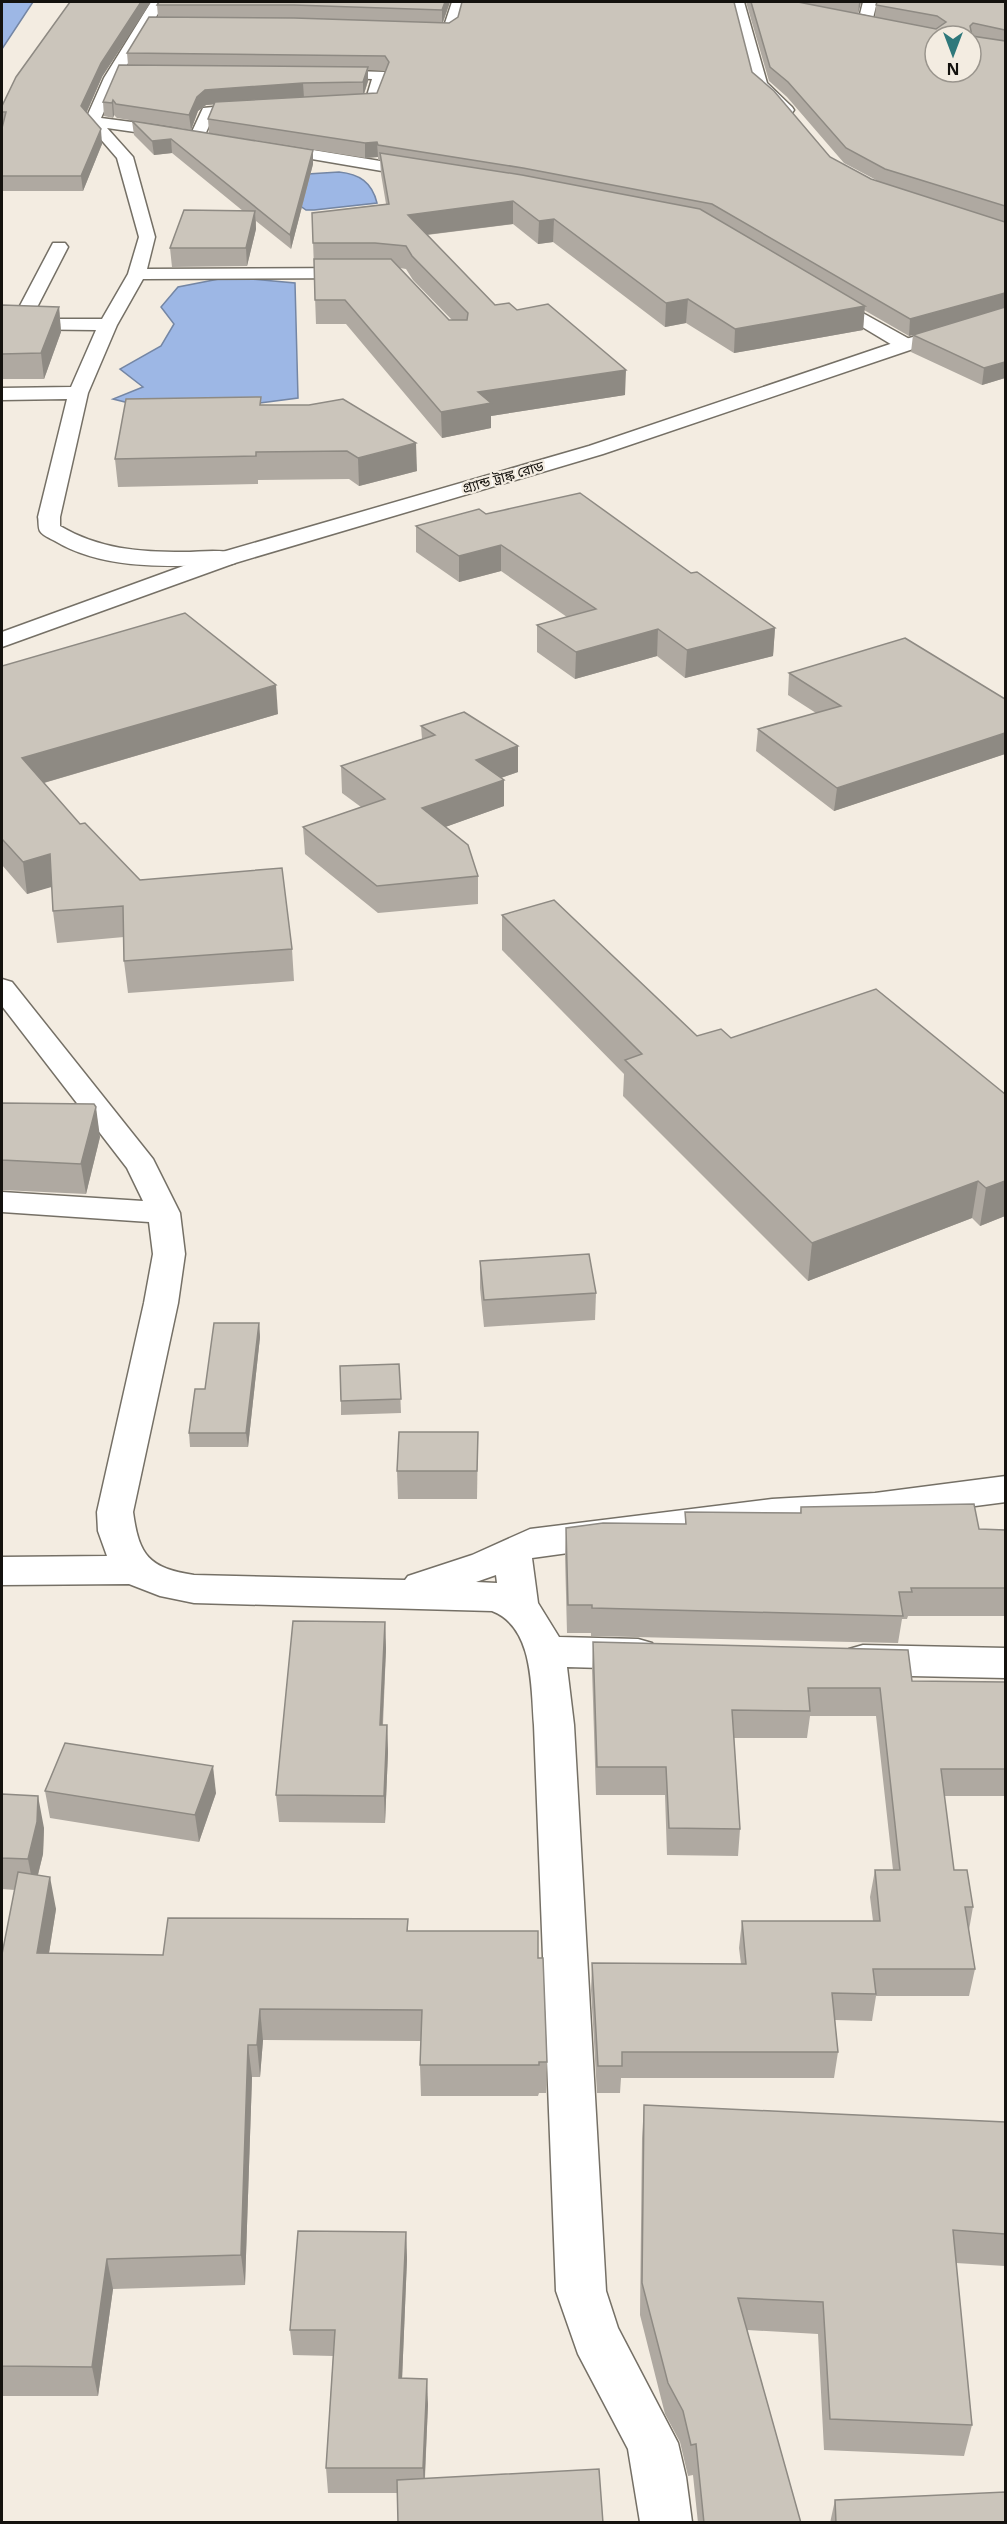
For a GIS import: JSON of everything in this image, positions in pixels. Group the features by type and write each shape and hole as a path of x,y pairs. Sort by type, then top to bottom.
{"main road":[{"path":"93,121 94,115 152,24 158,2"},
{"path":"399,28 449,30 458,2"},
{"path":"737,2 760,84 780,101 794,118"},
{"path":"865,22 870,2"},
{"path":"305,74 381,75 372,103 325,104"},
{"path":"198,136 208,111 270,106"},
{"path":"93,121 220,140"},
{"path":"93,121 125,157 138,197 147,237 137,274 108,325 78,393 49,517 50,528 67,541 93,549 131,556 177,559 227,558"},
{"path":"253,145 440,176"},
{"path":"10,324 59,248"},
{"path":"137,274 376,273"},
{"path":"809,287 906,345"},
{"name":"গ্র্যান্ড ট্রাঙ্ক রোড","path":"2,640 227,558 596,450 906,345 1005,315"},
{"path":"10,324 108,325"},
{"path":"2,394 78,393"},
{"path":"2,988 142,1166 164,1213 169,1254 161,1303 115,1512 116,1534 136,1570 152,1582 194,1589 495,1597 508,1599 519,1607 535,1628 545,1652 554,1725 581,2291 596,2337 652,2443 660,2477 666,2523"},
{"path":"2,1202 164,1213"},
{"path":"387,1594 443,1580 517,1549 548,1539 772,1512 875,1506 1005,1489"},
{"path":"517,1549 513,1556 519,1607"},
{"path":"2,1570 136,1570"},
{"path":"545,1652 675,1655"},
{"path":"828,1659 1005,1663"}],"water":[{"path":"2,2 33,2 2,49"},
{"path":"339,172 364,180 372,190 377,203 314,210 306,210 299,205 292,175"},
{"path":"229,277 295,283 298,398 173,414 113,399 143,387 120,369 161,346 174,324 161,307 178,287"}],"building":[{"path":"70,2 141,2 101,63 81,106 101,129 81,176 2,176 2,128 6,112 2,112 2,106 16,77"},
{"path":"159,2 445,2 442,10 294,5 157,5"},
{"path":"462,2 734,2 752,72 774,91 830,157 871,179 1005,222 1005,293 910,319 712,204 523,168 378,145 377,142 365,143 208,119 215,102 377,93 389,62 385,56 127,53 149,17 294,18 449,23 458,17"},
{"path":"751,2 798,2 923,26 923,84 983,84 983,38 1005,41 1005,206 885,169 846,148 788,82 770,67"},
{"path":"877,2 1005,2 1005,30 973,23 943,24 946,22 937,16 876,5"},
{"path":"119,65 368,67 363,82 303,83 205,90 197,97 189,115 116,104 113,100 112,103 103,102"},
{"path":"132,121 313,150 290,235 171,139 152,141"},
{"path":"380,153 522,175 700,209 865,306 735,329 688,299 666,303 554,219 539,221 513,201 408,215 495,305 509,303 517,310 548,304 626,370 478,392 491,403 441,412 345,300 315,300 314,259 391,259 449,320 467,320 468,313 412,256 406,246 375,243 313,243 312,213 389,204"},
{"path":"184,210 255,211 246,248 170,248"},
{"path":"2,305 59,307 41,353 2,354"},
{"path":"1005,307 1005,362 984,368 913,335"},
{"path":"261,397 260,405 309,405 343,399 416,443 358,458 347,451 256,452 256,456 115,459 126,399"},
{"path":"580,493 691,573 697,572 775,628 687,650 658,629 576,652 537,625 596,609 501,545 459,556 416,526 479,509 486,514"},
{"path":"185,613 276,685 22,758 80,824 85,823 140,880 282,868 292,949 124,961 123,906 53,911 50,854 23,862 2,839 2,666"},
{"path":"905,638 1005,699 1005,733 837,788 758,729 841,706 789,673"},
{"path":"464,712 518,746 476,760 504,780 422,808 468,845 478,876 377,886 303,827 385,799 341,766 435,735 421,726"},
{"path":"554,900 697,1036 721,1029 731,1038 876,989 1005,1094 1005,1181 986,1188 978,1181 812,1243 625,1060 642,1054 502,915"},
{"path":"2,1103 94,1104 96,1107 81,1164 2,1160"},
{"path":"589,1254 596,1293 484,1300 480,1261"},
{"path":"214,1323 259,1323 246,1433 189,1433 195,1389 205,1389"},
{"path":"399,1364 401,1399 341,1401 340,1366"},
{"path":"399,1432 478,1432 477,1471 397,1471"},
{"path":"974,1504 979,1529 1005,1530 1005,1588 911,1588 912,1592 899,1592 903,1616 592,1608 592,1605 568,1605 566,1528 603,1523 686,1524 685,1512 801,1513 801,1507"},
{"path":"293,1621 385,1622 380,1725 387,1725 384,1796 276,1795"},
{"path":"593,1642 908,1650 912,1681 1005,1682 1005,1769 941,1769 954,1870 967,1870 973,1907 965,1907 975,1969 873,1969 876,1994 832,1993 838,2052 622,2052 622,2066 598,2066 592,1963 746,1964 742,1921 880,1921 875,1870 900,1870 880,1688 808,1688 810,1711 732,1710 740,1829 669,1828 666,1767 597,1767"},
{"path":"65,1743 213,1766 195,1815 45,1791"},
{"path":"2,1794 38,1796 37,1822 28,1859 2,1858"},
{"path":"18,1872 50,1877 37,1953 163,1955 168,1918 408,1919 407,1931 538,1931 538,1958 543,1958 547,2062 539,2062 539,2065 420,2065 422,2010 260,2009 257,2045 248,2045 241,2255 107,2259 92,2367 2,2366 2,1954"},
{"path":"644,2105 1005,2122 1005,2234 953,2230 972,2425 830,2419 823,2302 738,2298 801,2523 704,2523 696,2444 691,2445 683,2411 668,2383 642,2283"},
{"path":"298,2231 406,2232 399,2378 427,2379 423,2468 326,2468 335,2330 290,2330"},
{"path":"599,2469 603,2523 398,2523 397,2480"},
{"path":"1005,2492 1005,2523 836,2523 835,2500"}]}
